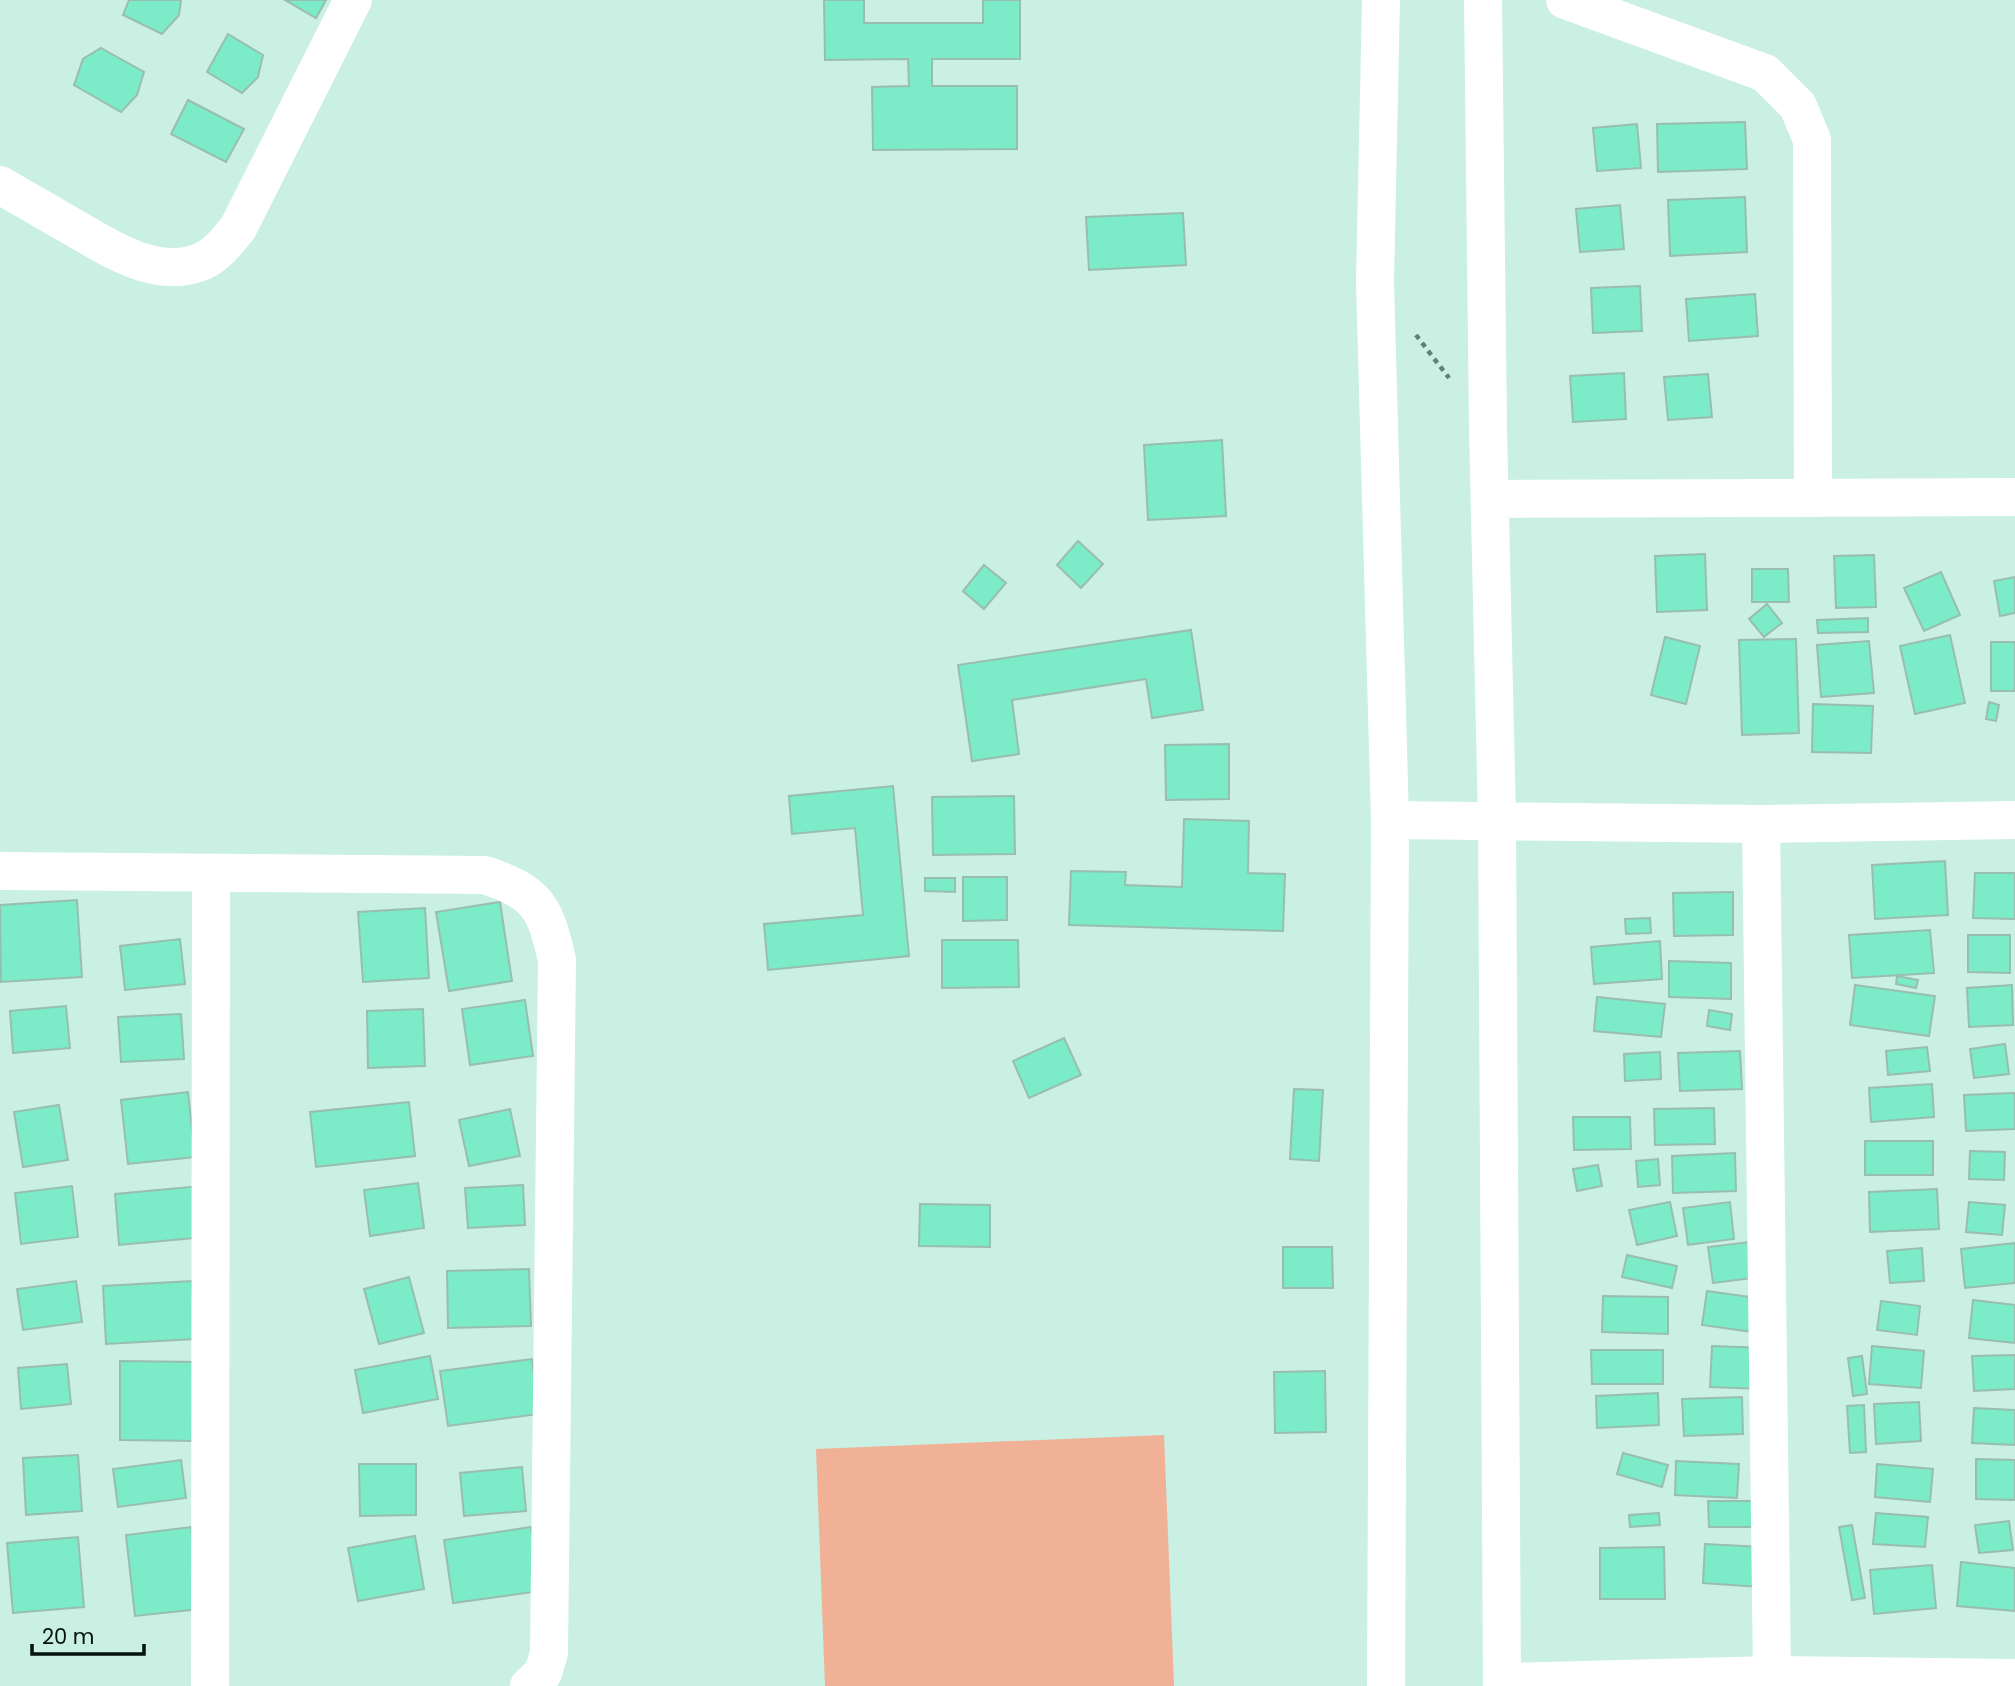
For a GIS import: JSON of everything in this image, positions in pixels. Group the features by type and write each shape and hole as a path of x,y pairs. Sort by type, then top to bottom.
{"street":[{"path":"0,185 120,254 156,266 177,267 202,261 220,249 238,228 353,0"},
{"path":"1381,0 1375,282 1390,820 1385,1686"},
{"path":"1483,0 1488,428 1497,820 1502,1684 1772,1675 2015,1678"},
{"path":"1564,0 1765,73 1798,106 1812,140 1813,498"},
{"path":"1490,499 2015,497"},
{"path":"1390,820 1761,824 2015,820"},
{"path":"1761,824 1772,1675"},
{"path":"0,871 485,875 515,885 538,905 550,926 557,960 549,1653 543,1673 529,1686"},
{"path":"210,1686 211,873"}],"path":[{"path":"1415,334 1488,428"}],"shaded area":[{"path":"1164,1435 1174,1686 825,1686 816,1449"}],"building":[{"path":"129,0 181,0 179,15 162,34 123,15"},
{"path":"285,0 326,0 316,18"},
{"path":"824,0 864,0 864,23 983,23 983,0 1020,0 1020,59 932,59 932,86 1017,86 1017,149 873,150 872,87 909,86 908,59 825,60"},
{"path":"228,34 263,55 258,77 242,93 207,72"},
{"path":"101,48 144,72 137,95 121,112 74,85 83,59"},
{"path":"188,100 244,129 226,162 171,134"},
{"path":"1745,122 1747,169 1658,172 1657,124"},
{"path":"1637,124 1641,168 1597,171 1593,128"},
{"path":"1745,197 1747,252 1670,256 1668,200"},
{"path":"1620,205 1624,249 1580,252 1576,209"},
{"path":"1183,213 1186,265 1089,270 1086,217"},
{"path":"1640,286 1642,331 1593,333 1591,288"},
{"path":"1755,294 1758,336 1689,341 1686,299"},
{"path":"1624,373 1626,419 1573,422 1570,376"},
{"path":"1708,374 1712,417 1668,420 1664,377"},
{"path":"1222,440 1226,516 1148,520 1144,445"},
{"path":"1078,541 1103,564 1081,588 1057,565"},
{"path":"1705,554 1707,610 1657,612 1655,556"},
{"path":"1874,555 1876,607 1836,608 1834,556"},
{"path":"984,565 1006,583 984,609 963,591"},
{"path":"1752,569 1788,569 1789,602 1752,602"},
{"path":"1941,572 1960,615 1924,631 1904,588"},
{"path":"2015,577 2015,613 2000,616 1994,581"},
{"path":"1767,604 1782,623 1764,637 1749,619"},
{"path":"1868,618 1868,632 1818,633 1817,620"},
{"path":"1191,630 1203,710 1152,718 1146,679 1012,700 1019,754 972,761 958,665"},
{"path":"1950,635 1965,703 1915,714 1900,646"},
{"path":"1665,637 1700,646 1686,704 1651,695"},
{"path":"1796,639 1799,733 1742,735 1739,640"},
{"path":"1869,641 1874,693 1821,697 1817,645"},
{"path":"1991,642 2015,642 2015,691 1991,691"},
{"path":"1989,702 1999,705 1996,721 1986,719"},
{"path":"1813,704 1873,706 1871,753 1812,752"},
{"path":"1229,744 1229,799 1166,800 1165,745"},
{"path":"893,786 909,956 768,970 764,924 863,915 855,828 792,834 789,796"},
{"path":"1014,796 1015,854 933,855 932,797"},
{"path":"1184,819 1249,821 1248,873 1285,874 1283,931 1069,925 1071,871 1126,872 1125,885 1182,887"},
{"path":"1945,861 1948,915 1875,919 1872,865"},
{"path":"1975,873 2015,873 2015,919 1973,918"},
{"path":"963,877 1007,877 1007,920 963,921"},
{"path":"925,878 955,878 955,892 925,891"},
{"path":"1733,892 1733,935 1674,936 1673,893"},
{"path":"77,900 82,977 1,982 0,905"},
{"path":"500,902 512,981 449,991 436,912"},
{"path":"425,908 429,978 363,982 358,912"},
{"path":"1650,918 1651,933 1626,934 1625,919"},
{"path":"1930,930 1934,973 1852,978 1849,935"},
{"path":"1968,935 2010,935 2010,973 1968,972"},
{"path":"180,939 185,984 125,990 120,946"},
{"path":"942,940 1018,940 1019,987 942,988"},
{"path":"1660,941 1662,979 1594,984 1591,947"},
{"path":"1669,961 1731,963 1731,999 1669,997"},
{"path":"1897,976 1918,980 1916,988 1896,984"},
{"path":"1855,985 1935,996 1929,1036 1850,1025"},
{"path":"2012,985 2013,1025 1969,1027 1967,988"},
{"path":"1597,997 1665,1004 1661,1037 1594,1031"},
{"path":"525,1000 533,1056 470,1065 462,1009"},
{"path":"66,1006 70,1048 13,1053 10,1011"},
{"path":"423,1009 425,1066 368,1068 367,1011"},
{"path":"1709,1010 1732,1014 1730,1030 1707,1026"},
{"path":"181,1014 184,1059 121,1062 118,1017"},
{"path":"1064,1038 1081,1075 1029,1098 1013,1061"},
{"path":"2005,1044 2009,1074 1974,1078 1970,1049"},
{"path":"1927,1047 1930,1071 1888,1075 1886,1051"},
{"path":"1740,1051 1742,1089 1680,1091 1678,1053"},
{"path":"1660,1052 1661,1079 1625,1081 1624,1054"},
{"path":"1932,1084 1934,1117 1871,1122 1869,1088"},
{"path":"1294,1089 1323,1090 1319,1161 1290,1159"},
{"path":"188,1092 195,1157 128,1164 121,1100"},
{"path":"2015,1093 2015,1129 1966,1131 1964,1095"},
{"path":"409,1102 415,1156 316,1167 310,1112"},
{"path":"59,1105 68,1160 23,1167 14,1112"},
{"path":"1714,1108 1715,1144 1655,1145 1654,1109"},
{"path":"510,1109 520,1156 469,1166 459,1120"},
{"path":"1573,1117 1630,1117 1631,1149 1574,1150"},
{"path":"1865,1141 1933,1141 1933,1175 1865,1175"},
{"path":"1970,1151 2005,1152 2004,1180 1969,1179"},
{"path":"1735,1153 1736,1191 1673,1193 1672,1156"},
{"path":"1658,1159 1660,1185 1638,1187 1636,1161"},
{"path":"1598,1165 1602,1186 1577,1191 1573,1169"},
{"path":"418,1183 424,1228 370,1236 364,1190"},
{"path":"523,1185 525,1225 468,1228 465,1188"},
{"path":"72,1186 78,1237 21,1244 15,1193"},
{"path":"201,1186 205,1237 119,1245 115,1194"},
{"path":"1937,1189 1939,1229 1870,1232 1869,1192"},
{"path":"1670,1202 1677,1236 1637,1245 1629,1210"},
{"path":"1730,1202 1734,1239 1688,1245 1683,1208"},
{"path":"1969,1202 2005,1205 2002,1235 1966,1232"},
{"path":"920,1204 990,1205 990,1247 919,1246"},
{"path":"1758,1241 1762,1277 1713,1283 1708,1247"},
{"path":"2015,1243 2015,1283 1965,1288 1961,1249"},
{"path":"1283,1247 1332,1247 1333,1288 1283,1288"},
{"path":"1922,1248 1924,1281 1890,1283 1887,1251"},
{"path":"1627,1255 1677,1266 1672,1288 1622,1277"},
{"path":"529,1269 531,1326 448,1328 447,1271"},
{"path":"409,1277 424,1333 379,1344 364,1289"},
{"path":"76,1281 82,1322 23,1330 17,1289"},
{"path":"192,1281 195,1339 106,1344 103,1286"},
{"path":"1707,1291 1758,1298 1753,1332 1702,1325"},
{"path":"1603,1296 1668,1297 1668,1334 1602,1332"},
{"path":"1973,1300 2015,1305 2015,1343 1969,1338"},
{"path":"1881,1301 1920,1306 1917,1335 1877,1330"},
{"path":"1712,1346 1766,1348 1764,1389 1710,1387"},
{"path":"1872,1346 1924,1351 1921,1388 1869,1384"},
{"path":"1591,1350 1663,1350 1663,1384 1592,1384"},
{"path":"2015,1355 2015,1389 1974,1391 1972,1356"},
{"path":"430,1356 438,1399 363,1413 355,1370"},
{"path":"1862,1356 1867,1394 1853,1396 1848,1358"},
{"path":"532,1359 539,1414 448,1426 440,1371"},
{"path":"120,1361 200,1362 200,1441 120,1440"},
{"path":"67,1364 71,1404 21,1409 18,1368"},
{"path":"1325,1371 1326,1432 1275,1433 1274,1372"},
{"path":"1658,1393 1659,1425 1597,1428 1596,1396"},
{"path":"1742,1397 1743,1434 1684,1436 1682,1399"},
{"path":"1919,1402 1921,1441 1876,1444 1874,1404"},
{"path":"1864,1405 1866,1452 1850,1453 1847,1406"},
{"path":"1974,1408 2015,1410 2015,1445 1972,1443"},
{"path":"1623,1453 1668,1465 1662,1487 1617,1474"},
{"path":"78,1455 82,1511 26,1515 23,1458"},
{"path":"1976,1459 2015,1460 2015,1500 1976,1499"},
{"path":"181,1460 186,1498 118,1507 113,1469"},
{"path":"1676,1461 1739,1464 1737,1498 1675,1495"},
{"path":"359,1464 416,1464 416,1515 360,1516"},
{"path":"1877,1464 1933,1469 1930,1502 1875,1497"},
{"path":"522,1467 526,1511 464,1516 460,1473"},
{"path":"1708,1501 1758,1501 1757,1527 1709,1527"},
{"path":"1659,1513 1660,1525 1630,1527 1629,1515"},
{"path":"1876,1513 1928,1517 1925,1547 1873,1544"},
{"path":"2009,1521 2013,1550 1979,1553 1975,1525"},
{"path":"1852,1525 1865,1598 1852,1600 1839,1527"},
{"path":"191,1527 200,1609 135,1616 126,1535"},
{"path":"531,1527 540,1591 453,1603 444,1540"},
{"path":"415,1536 424,1589 358,1601 348,1548"},
{"path":"78,1537 84,1607 13,1613 7,1543"},
{"path":"1705,1544 1762,1547 1760,1587 1703,1583"},
{"path":"1664,1547 1665,1599 1600,1599 1600,1548"},
{"path":"1961,1562 2015,1568 2015,1611 1957,1606"},
{"path":"1932,1565 1936,1608 1874,1614 1870,1570"}]}
